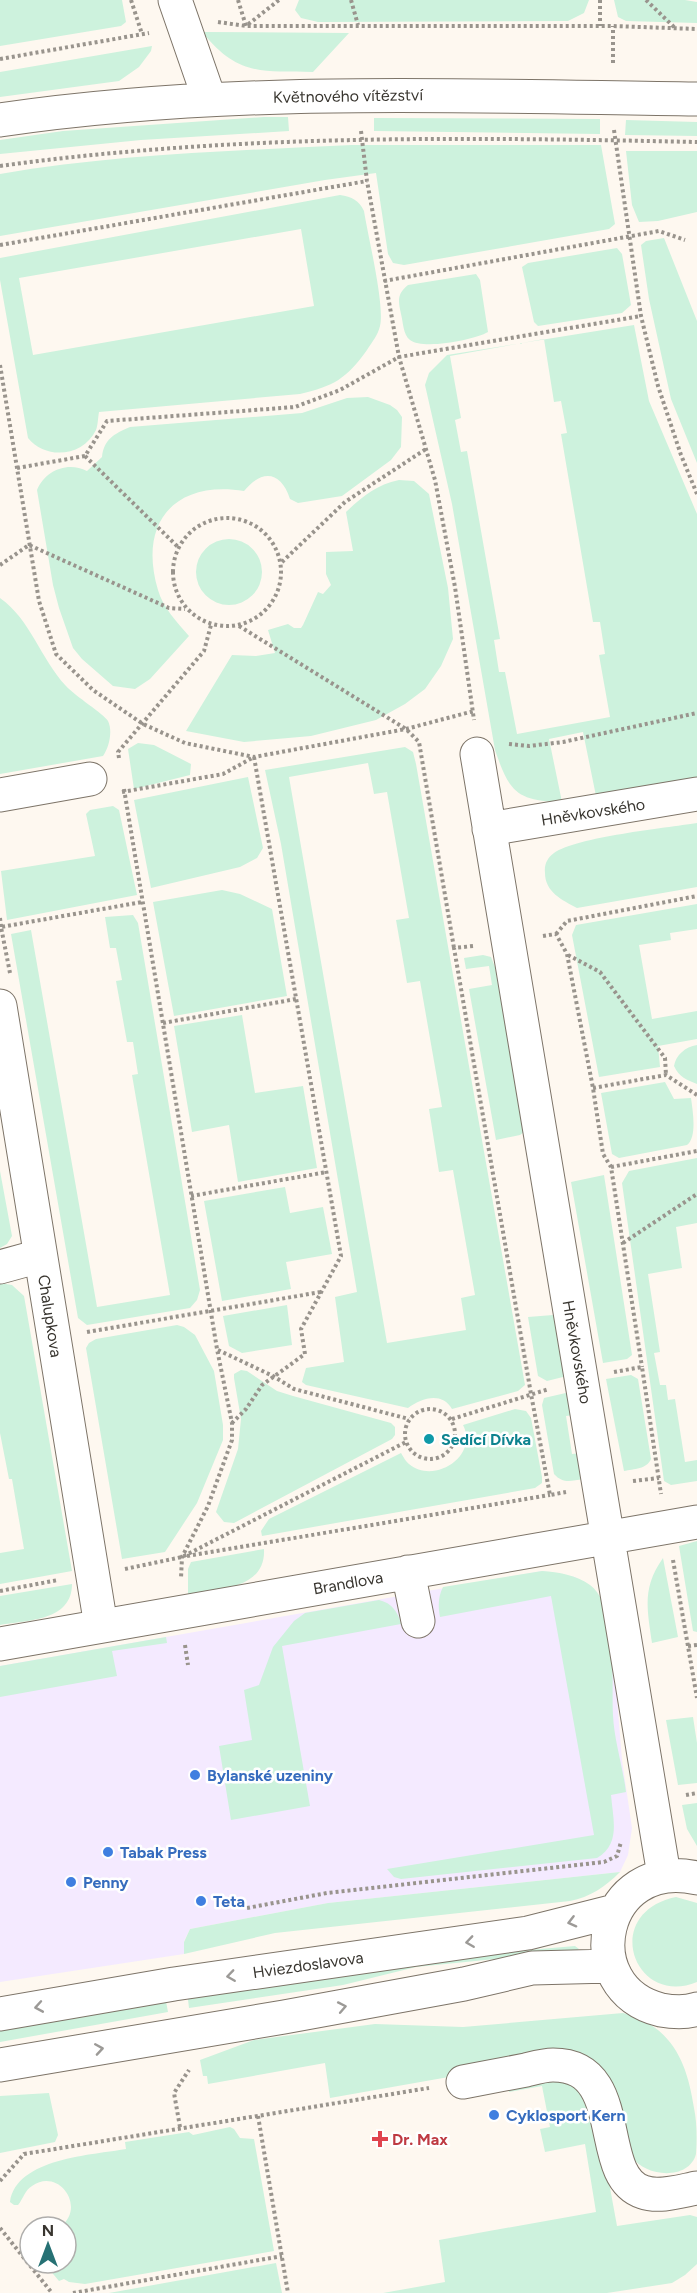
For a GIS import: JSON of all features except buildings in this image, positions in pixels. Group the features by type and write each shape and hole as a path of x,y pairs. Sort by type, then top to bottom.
{"street":[{"path":"179,13 209,99"},
{"name":"Květnového vítězství","path":"0,120 79,108 209,99 362,94 697,99"},
{"name":"Hněvkovského","path":"477,745 489,829 664,1875"},
{"path":"0,795 101,787"},
{"name":"Hněvkovského","path":"489,829 697,794"},
{"name":"Chalupkova","path":"0,1006 100,1626"},
{"path":"0,1267 40,1256"},
{"name":"Brandlova","path":"0,1644 682,1525"},
{"path":"408,1572 418,1621"},
{"path":"696,2018 651,2007 634,1998 620,1983 611,1966 608,1947 609,1929 615,1911 635,1887 664,1875 697,1878"},
{"name":"Hviezdoslavova","path":"0,2014 174,1984 528,1933 615,1911"},
{"path":"0,2065 273,2019 464,1984 532,1968 611,1966"},
{"path":"463,2082 552,2065 568,2067 579,2072 593,2084 603,2101 620,2171 629,2184 642,2192 657,2194 697,2188"}],"path":[{"path":"131,0 142,34"},
{"path":"238,0 246,26"},
{"path":"246,26 279,0"},
{"path":"351,0 358,25"},
{"path":"600,0 600,26"},
{"path":"646,0 676,29"},
{"path":"0,59 142,34 179,13 202,20 246,26 613,26 697,29"},
{"path":"613,26 614,140 642,316 658,386 681,455 697,494"},
{"path":"362,94 360,139 384,281 399,357 435,480 455,587 477,745 529,746 563,742 697,713"},
{"path":"0,166 171,147 360,139 697,142"},
{"path":"0,245 367,181"},
{"path":"384,281 659,231 685,240"},
{"path":"17,468 85,456 107,421 295,407 340,390 399,357 642,316"},
{"path":"0,365 39,601 56,654 93,690 142,724 184,743 254,757"},
{"path":"282,562 345,502 426,449"},
{"path":"85,456 178,547"},
{"path":"185,609 174,590 172,568 178,547 197,526 222,517 249,521 271,538 282,562 280,591 264,614 239,627"},
{"path":"0,565 29,545"},
{"path":"29,545 169,608 185,609 211,625 239,627 406,729 419,742 454,948"},
{"path":"119,763 118,752 204,651 211,625"},
{"path":"101,787 124,792 223,774 254,757 406,729 474,711"},
{"path":"232,1424 246,1409 262,1385 305,1354 301,1329 341,1256 254,757"},
{"path":"122,783 217,1350 232,1424 232,1440 208,1506 182,1557 179,1613 188,1665"},
{"path":"556,934 567,921 697,896"},
{"path":"0,918 1,927"},
{"path":"567,954 600,972 665,1058 666,1075"},
{"path":"163,1023 297,999"},
{"path":"593,1088 666,1075 697,1095"},
{"path":"611,1167 697,1151"},
{"path":"191,1196 327,1172"},
{"path":"623,1243 697,1194"},
{"path":"86,1332 321,1292"},
{"path":"217,1350 273,1376 294,1389 409,1419"},
{"path":"430,1408 442,1411 452,1419 456,1431 454,1443 447,1454 436,1459 423,1459 412,1453 406,1442 405,1430 409,1419 419,1411 430,1408"},
{"path":"182,1557 406,1442"},
{"path":"658,1478 682,1525 688,1646 697,1698"},
{"path":"117,1570 550,1495"},
{"path":"688,1646 697,1645"},
{"path":"651,1799 697,1793"},
{"path":"247,1908 327,1893 604,1862 616,1856 623,1834"},
{"path":"180,2127 174,2093 189,2070"},
{"path":"0,2181 24,2154 463,2082"},
{"path":"258,2116 288,2293"},
{"path":"0,2228 52,2293"},
{"path":"73,2293 282,2256"}],"shaded area":[{"path":"542,1571 575,1577 592,1587 612,1637 622,1760 632,1828 628,1855 620,1872 328,1903 190,1929 184,1941 184,1954 0,1982 0,1666"}],"green space":[{"path":"0,0 122,0 126,22 121,26 0,46"},
{"path":"299,0 589,0 584,13 568,21 318,22 301,18 295,10"},
{"path":"614,0 697,2 697,23 626,21 618,17"},
{"path":"202,32 349,33 313,72 278,72 264,71 239,64 227,57"},
{"path":"152,46 139,67 119,81 0,97 0,72"},
{"path":"288,117 289,131 141,140 0,154 0,140 63,131"},
{"path":"374,118 600,119 600,134 374,131"},
{"path":"626,120 697,122 697,136 625,135"},
{"path":"352,145 601,145 615,224 609,229 404,265 393,263 388,254 376,173 0,236 0,174 131,158"},
{"path":"626,151 697,151 697,212 658,221 639,222 632,205"},
{"path":"340,195 355,200 364,211 378,287 380,326 373,341 346,375 322,388 300,394 99,412 97,428 90,439 74,450 54,452 44,450 28,438 0,280 0,258","holes":["301,229 314,306 33,355 19,278"]},
{"path":"664,238 697,321 697,463 671,399 649,299 641,245 646,241"},
{"path":"617,248 622,254 631,305 622,313 538,326 534,322 522,267 528,263"},
{"path":"476,274 480,280 488,332 461,341 437,344 417,343 408,338 399,301 404,288 408,285"},
{"path":"634,325 649,401 697,514 697,778 596,796 583,732 549,739 562,802 546,801 524,796 516,791 505,775 495,750 452,504 425,385 429,373 447,355 523,343 450,356 461,418 455,420 461,452 467,451 500,639 494,640 499,672 505,672 517,734 610,717 599,655 605,654 600,622 593,622 561,434 567,433 561,401 554,402 544,339"},
{"path":"368,397 390,405 402,417 401,447 391,460 342,496 298,503 290,499 282,483 276,478 264,476 244,491 219,489 198,492 181,500 167,511 158,526 153,545 153,566 163,603 189,636 150,679 135,689 113,686 82,659 73,648 53,585 37,490 45,478 64,468 72,467 87,471 102,457 108,441 130,427 302,413 347,398"},
{"path":"399,480 414,481 429,494 448,588 453,639 441,666 425,689 405,704 376,720 311,736 244,742 186,731 232,655 256,656 275,653 268,630 288,624 294,628 301,628 318,592 323,594 331,585 326,574 326,552 353,551 346,512 370,492"},
{"path":"229,539 242,542 252,549 259,559 262,572 259,585 252,595 242,602 229,605 216,602 206,595 199,585 196,572 199,559 206,549 216,542"},
{"path":"0,598 20,617 49,664 66,686 108,721 110,739 103,756 0,774"},
{"path":"138,743 154,745 191,764 190,775 134,789 128,749"},
{"path":"405,747 413,752 525,1385 518,1391 452,1409 448,1403 437,1398 419,1401 408,1408 306,1385 302,1382 306,1368 344,1362 335,1297 357,1292 281,844 265,770","holes":["368,763 374,794 387,792 409,918 396,920 407,983 420,981 442,1107 429,1109 439,1172 453,1170 475,1295 461,1298 466,1330 387,1343 289,777"]},
{"path":"248,777 263,848 257,858 240,867 151,888 134,800"},
{"path":"113,806 119,810 137,895 7,920 1,871 95,856 86,814 90,810"},
{"path":"697,823 697,887 577,908 555,895 546,880 546,862 554,853 565,847 644,830"},
{"path":"222,890 240,894 272,909 287,996 174,1016 153,902"},
{"path":"697,904 697,929 670,933 671,940 639,945 652,1019 697,1011 697,1039 658,1046 660,1067 599,1077 572,935 576,925"},
{"path":"133,915 138,923 200,1290 197,1300 190,1308 87,1325 78,1318 11,934 31,930 97,1307 170,1295 132,1075 138,1074 133,1042 127,1042 116,981 122,980 116,948 110,948 105,917"},
{"path":"483,955 491,957 495,967 524,1132 496,1140 469,989 492,985 489,966 466,969 464,958"},
{"path":"242,1015 255,1093 303,1086 317,1168 238,1182 229,1125 192,1132 174,1026"},
{"path":"697,1045 697,1084 681,1075 674,1066 682,1052"},
{"path":"665,1082 674,1099 691,1098 694,1124 690,1141 687,1145 619,1158 612,1154 601,1093"},
{"path":"697,1158 697,1223 676,1227 682,1268 648,1274 660,1352 654,1353 660,1385 666,1385 668,1400 675,1399 685,1462 697,1460 697,1481 671,1485 664,1481 622,1183 629,1171"},
{"path":"0,1171 12,1236 7,1244 0,1248"},
{"path":"604,1175 632,1355 627,1359 603,1363 571,1182"},
{"path":"285,1187 290,1213 323,1207 332,1254 286,1262 291,1289 222,1301 204,1201"},
{"path":"0,1283 12,1285 24,1296 72,1571 0,1584 0,1553 24,1549 12,1479 9,1479 0,1433"},
{"path":"287,1305 292,1345 242,1353 229,1346 223,1316"},
{"path":"553,1315 556,1317 567,1376 547,1381 538,1376 528,1317"},
{"path":"177,1325 195,1335 214,1371 223,1425 223,1440 197,1503 165,1552 122,1559 86,1348 96,1339"},
{"path":"241,1370 247,1371 277,1391 391,1423 395,1427 395,1435 392,1439 234,1523 224,1522 216,1512 238,1449 241,1419 234,1374"},
{"path":"631,1375 638,1379 651,1459 643,1467 624,1471 606,1379"},
{"path":"570,1392 574,1415 566,1416 572,1454 581,1453 583,1479 567,1481 554,1474 542,1405 544,1398"},
{"path":"515,1409 526,1411 531,1418 542,1477 542,1483 535,1488 262,1536 261,1531 269,1519 401,1453 408,1463 419,1470 441,1469 451,1464 460,1456 465,1447 466,1436 463,1425"},
{"path":"697,1541 697,1632 693,1631 679,1546"},
{"path":"264,1549 257,1573 248,1580 238,1585 188,1594 188,1569 191,1562"},
{"path":"663,1558 678,1637 652,1643 648,1609 649,1589 656,1569"},
{"path":"542,1571 567,1575 590,1585 606,1610 612,1646 613,1715 626,1792 611,1795 614,1830 610,1846 597,1858 401,1879 394,1877 387,1869 594,1835 551,1596 440,1617 439,1602 443,1587"},
{"path":"72,1584 70,1596 57,1612 35,1620 0,1625 0,1596"},
{"path":"379,1600 388,1603 394,1609 401,1624 282,1646 310,1806 231,1820 219,1746 252,1740 244,1690 259,1685 273,1647 294,1621 305,1613"},
{"path":"166,1637 167,1643 112,1651 117,1676 0,1697 0,1666"},
{"path":"693,1717 697,1743 697,1783 678,1785 666,1720"},
{"path":"697,1803 697,1846 687,1829 682,1805"},
{"path":"620,1872 597,1891 570,1901 275,1933 184,1954 184,1942 190,1929 328,1903"},
{"path":"676,1897 697,1903 697,1982 675,1986 656,1982 643,1971 634,1955 633,1938 638,1921 652,1906"},
{"path":"575,1946 579,1949 576,1951 416,1967 343,1985 189,2008 187,1991 435,1958"},
{"path":"165,1996 168,2012 0,2042 0,2025"},
{"path":"623,2013 654,2027 665,2037 674,2048 687,2076 696,2119 697,2137 696,2154 692,2163 685,2169 676,2172 656,2172 638,2164 628,2149 605,2084 460,2075 330,2098 325,2063 208,2084 207,2076 203,2076 200,2060 254,2040 375,2024 463,2027"},
{"path":"551,2073 582,2088 600,2133 617,2226 690,2215 697,2217 697,2264 672,2283 607,2293 383,2293 445,2282 439,2240 596,2212 585,2144 545,2152 540,2129 550,2127 542,2086 509,2092 507,2080"},
{"path":"49,2093 58,2135 55,2142 0,2153 0,2096"},
{"path":"230,2127 240,2138 254,2139 274,2251 85,2284 64,2279 59,2281 54,2275 78,2275 78,2215 69,2215 70,2201 66,2192 52,2182 42,2182 32,2186 18,2205 10,2202 15,2187 26,2176 58,2161 126,2149 125,2142 189,2132 193,2135"},
{"path":"276,2263 282,2293 109,2293"}],"place":[{"name":"Sedící Dívka","path":"429,1439"},
{"name":"Bylanské uzeniny","path":"195,1775"},
{"name":"Tabak Press","path":"108,1852"},
{"name":"Penny","path":"71,1882"},
{"name":"Teta","path":"201,1901"},
{"name":"Cyklosport Kern","path":"494,2115"},
{"name":"Dr. Max","path":"380,2139"}]}
